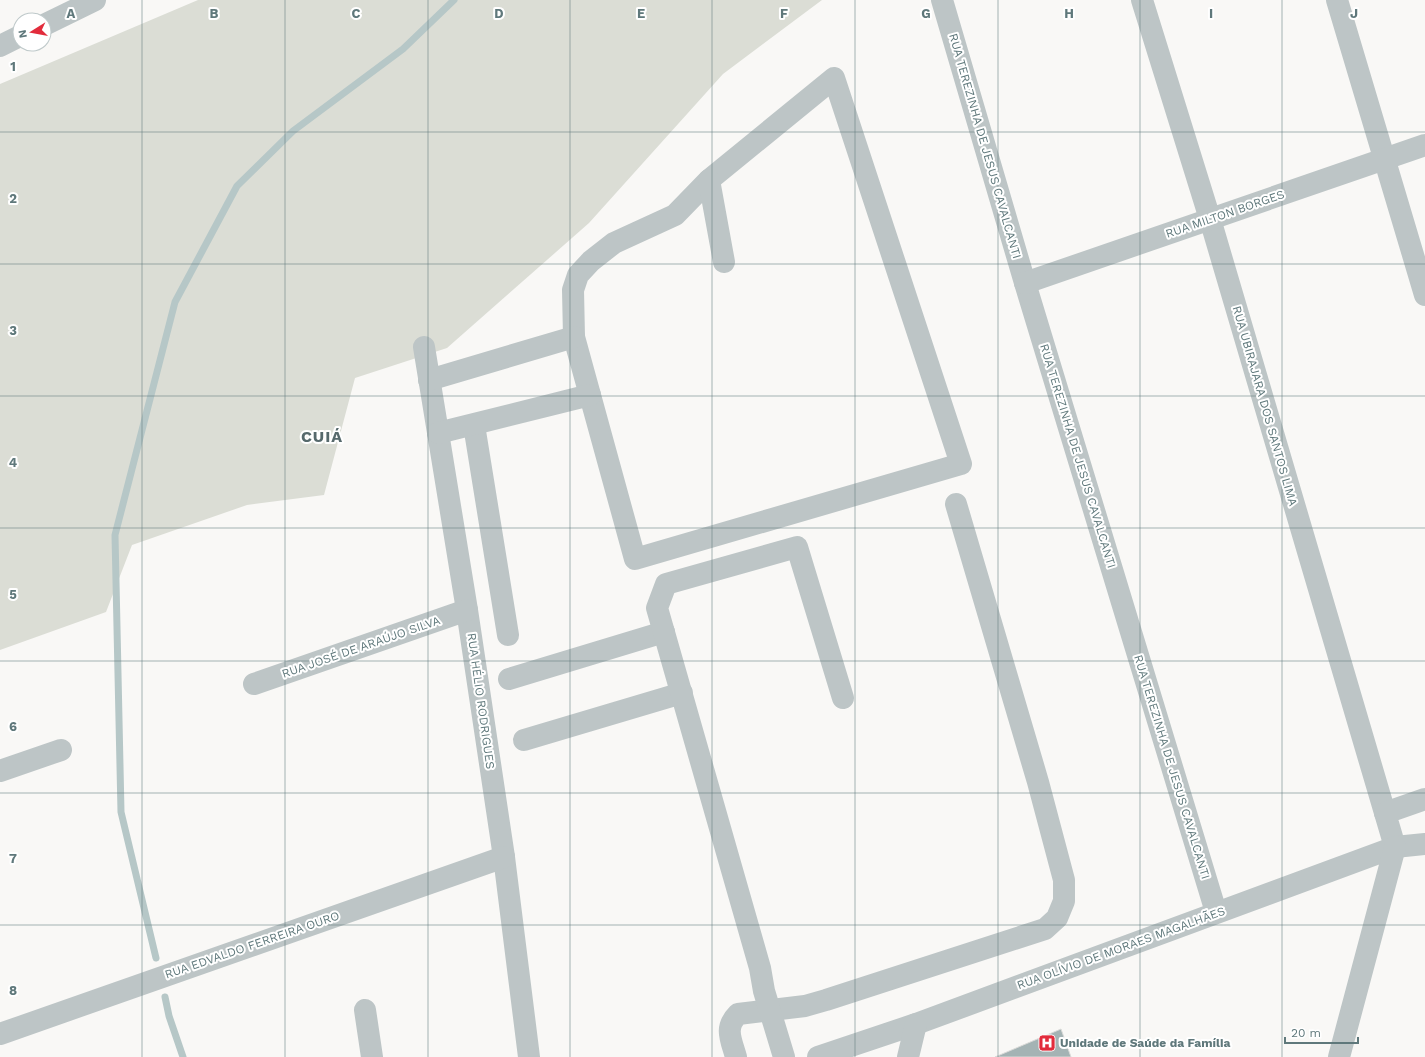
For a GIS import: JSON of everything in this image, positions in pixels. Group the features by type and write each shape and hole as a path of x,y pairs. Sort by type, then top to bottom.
{"street":[{"path":"52,21 95,0"},
{"name":"RUA TEREZINHA DE JESUS CAVALCANTI","path":"942,0 1025,283 1216,912"},
{"name":"RUA UBIRAJARA DOS SANTOS LIMA","path":"1142,0 1210,219 1395,847"},
{"path":"1337,0 1425,295"},
{"path":"0,46 12,40"},
{"path":"834,78 961,464 634,559 574,337 573,290 578,274 591,261 614,243 675,216 709,180 834,78"},
{"name":"RUA MILTON BORGES","path":"1025,283 1425,145"},
{"path":"709,180 724,262"},
{"path":"429,380 574,337"},
{"name":"RUA HÉLIO RODRIGUES","path":"424,347 467,610 504,857 529,1057"},
{"path":"438,433 590,395"},
{"path":"474,425 508,635"},
{"path":"736,1057 730,1031 731,1021 738,1014 758,1010 805,1006 1045,929 1057,918 1064,901 1064,880 1038,782 956,504"},
{"path":"784,1057 764,991 760,968 657,608 666,584 797,547 843,698"},
{"name":"RUA JOSÉ DE ARAÚJO SILVA","path":"254,684 467,610"},
{"path":"509,679 664,632"},
{"path":"524,740 682,693"},
{"path":"0,771 61,750"},
{"path":"1385,813 1425,800"},
{"name":"RUA OLÍVIO DE MORAES MAGALHÃES","path":"818,1057 916,1024 1395,847 1425,844"},
{"path":"1339,1057 1395,847"},
{"name":"RUA EDVALDO FERREIRA OURO","path":"0,1034 504,857"},
{"path":"364,1010 372,1057"},
{"path":"908,1057 916,1024"}],"shaded area":[{"path":"198,0 822,0 723,74 589,223 447,348 355,378 324,495 247,505 132,545 106,612 0,650 0,84"}],"building":[{"name":"Unidade de Saúde da Família","path":"1061,1029 1071,1057 995,1057"}],"waterway":[{"path":"156,958 121,812 115,535 175,302 237,186 293,131 403,49 454,0"},
{"path":"165,997 169,1016 183,1057"}],"place":[{"name":"Unidade de Saúde da Família","path":"1047,1043"}],"district":[{"name":"CUIÁ","path":"322,436"}]}
